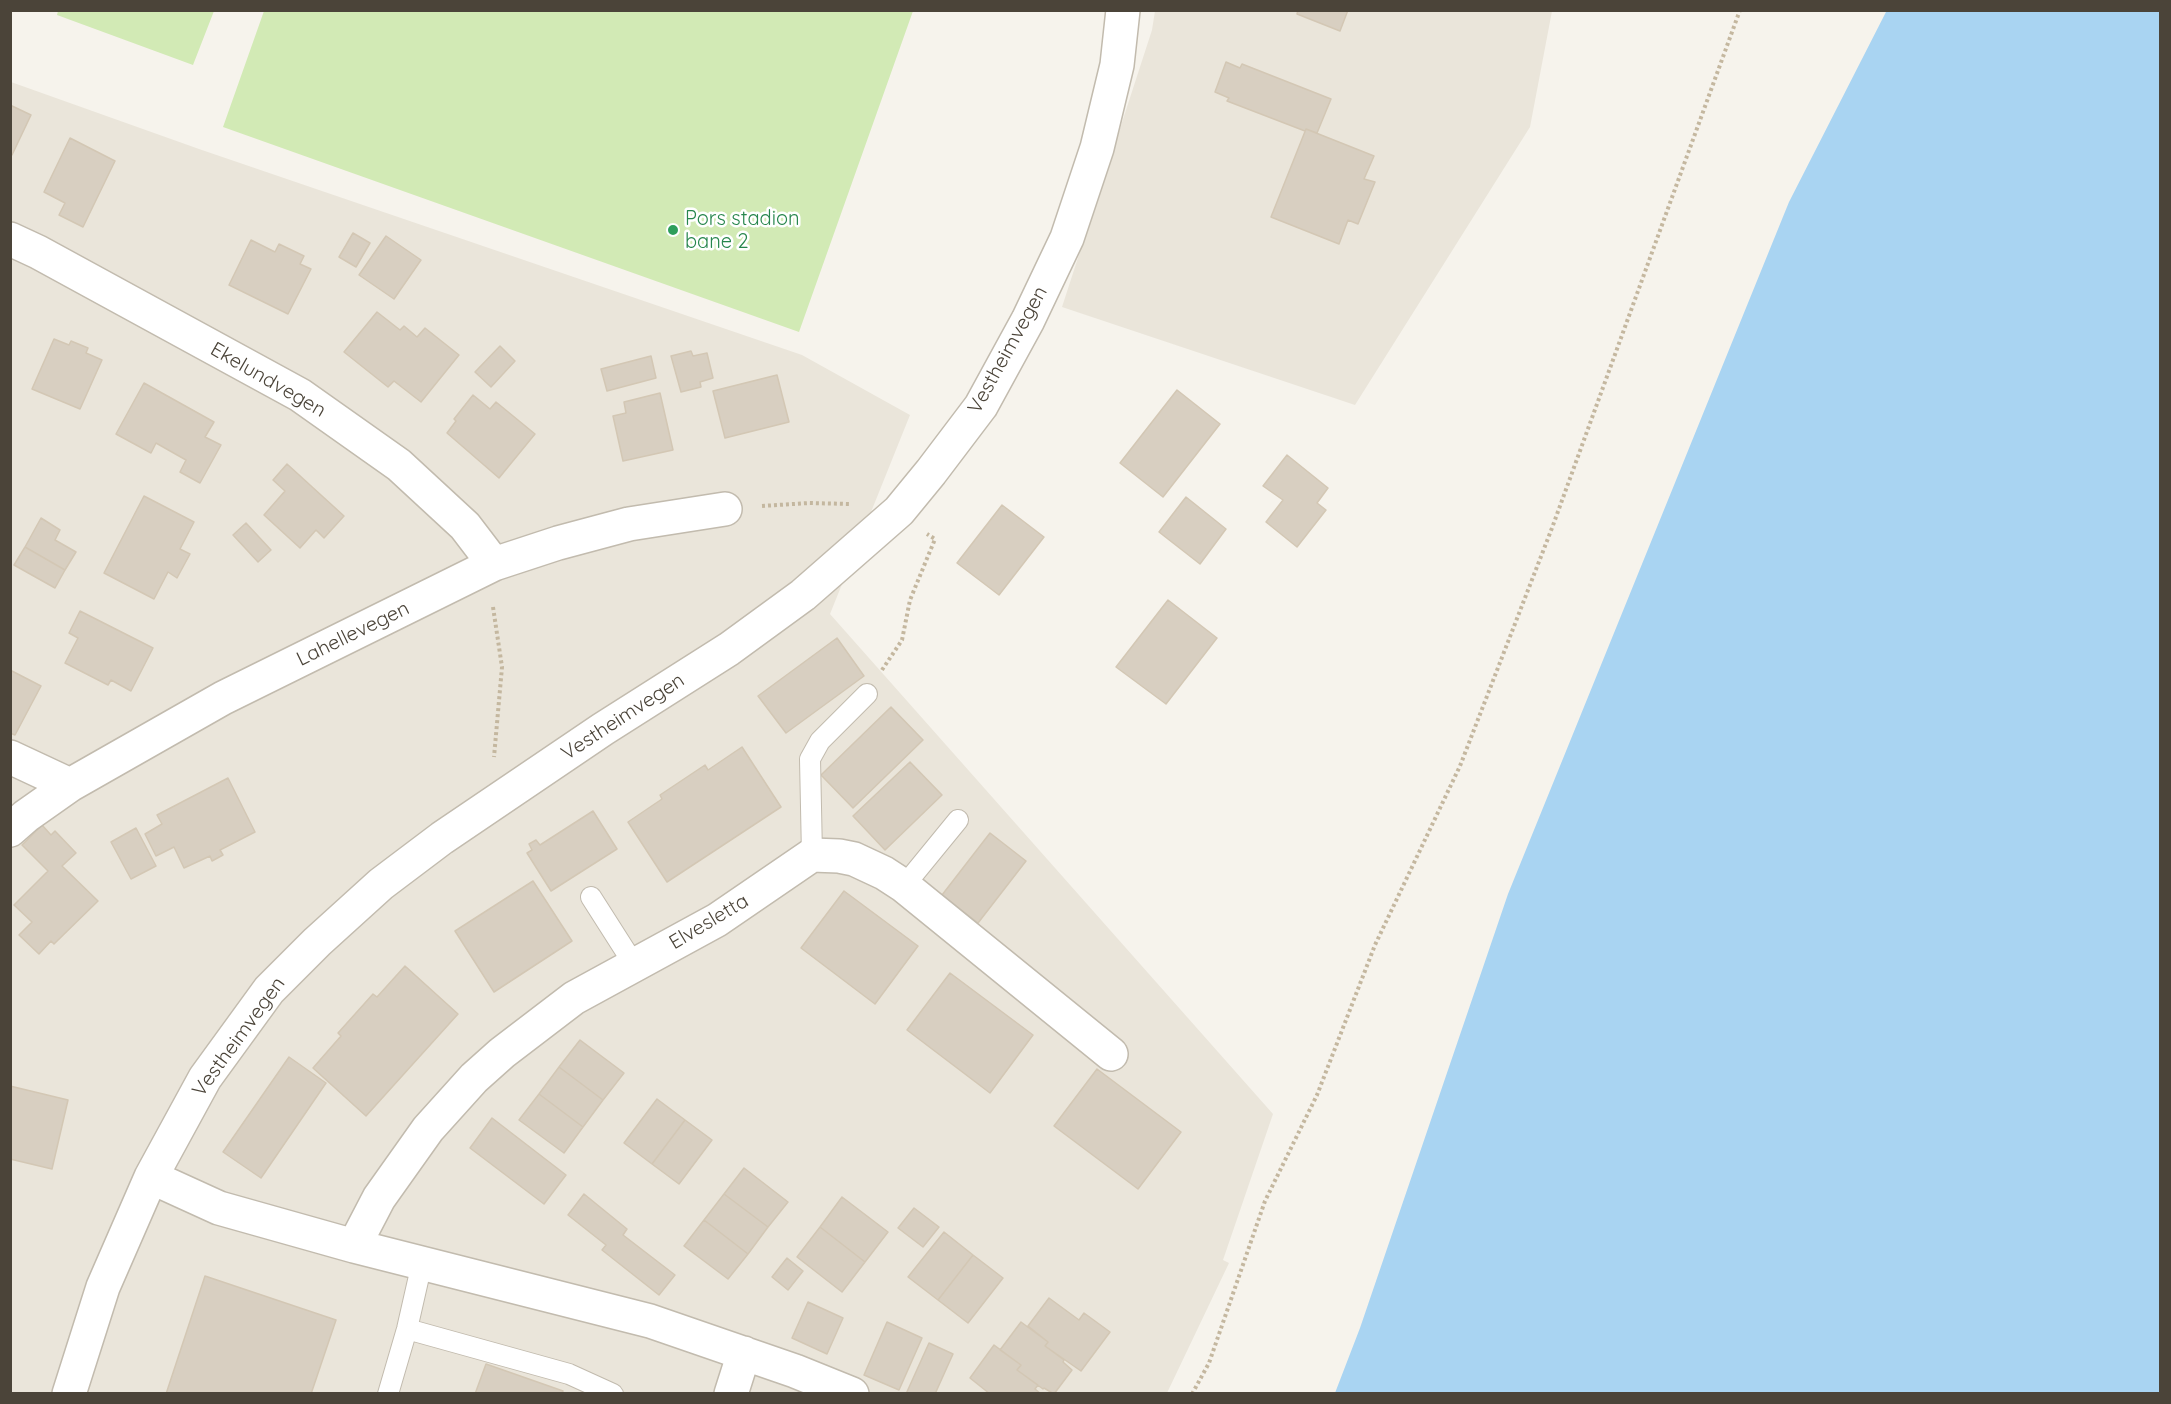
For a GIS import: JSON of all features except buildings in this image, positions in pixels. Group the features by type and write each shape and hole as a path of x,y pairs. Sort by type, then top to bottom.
{"street":[{"name":"Vestheimvegen","path":"69,1394 104,1287 151,1177 205,1078 269,990 317,942 381,884 491,805 603,729 729,649 803,595 899,511 931,472 981,406 1028,320 1067,238 1097,148 1117,65 1123,10"},
{"name":"Ekelundvegen","path":"10,239 300,394 399,465 465,525 494,564"},
{"name":"Lahellevegen","path":"10,830 70,785 223,698 494,564 558,543 629,524 725,509"},
{"path":"10,756 70,785"},
{"path":"812,855 854,859 884,873 904,886 1112,1054"},
{"name":"Elvesletta","path":"354,1246 379,1198 428,1129 474,1078 502,1053 574,998 717,920 812,855"},
{"path":"151,1177 219,1208 354,1246 650,1321 744,1353 852,1394"},
{"path":"731,1394 744,1353"}],"lane":[{"path":"812,855 810,759 819,741 867,694"},
{"path":"904,886 958,820"},
{"path":"591,897 635,966"},
{"path":"388,1394 407,1329 422,1263"},
{"path":"407,1329 569,1374 613,1394"}],"path":[{"path":"1192,1394 1209,1363 1265,1201 1317,1095 1375,945 1460,766 1552,528 1740,10"},
{"path":"725,509 809,503 851,504 899,511 935,539 910,600 902,640 867,694"},
{"path":"491,805 502,667 493,614 494,564"}],"shaded area":[{"path":"1155,11 1552,11 1530,127 1355,405 1062,307 1152,30"},
{"path":"11,82 199,149 802,355 910,415 830,614 1273,1114 1223,1260 1229,1263 1167,1393 11,1394"}],"green space":[{"path":"58,10 214,11 193,65 57,15"},
{"name":"Pors stadion bane 2","path":"264,10 913,11 799,332 223,127"}],"water":[{"path":"1887,10 2160,11 2160,1393 1335,1393 1360,1328 1508,894 1789,202"}],"place":[{"name":"Pors stadion bane 2","path":"673,230"}]}
